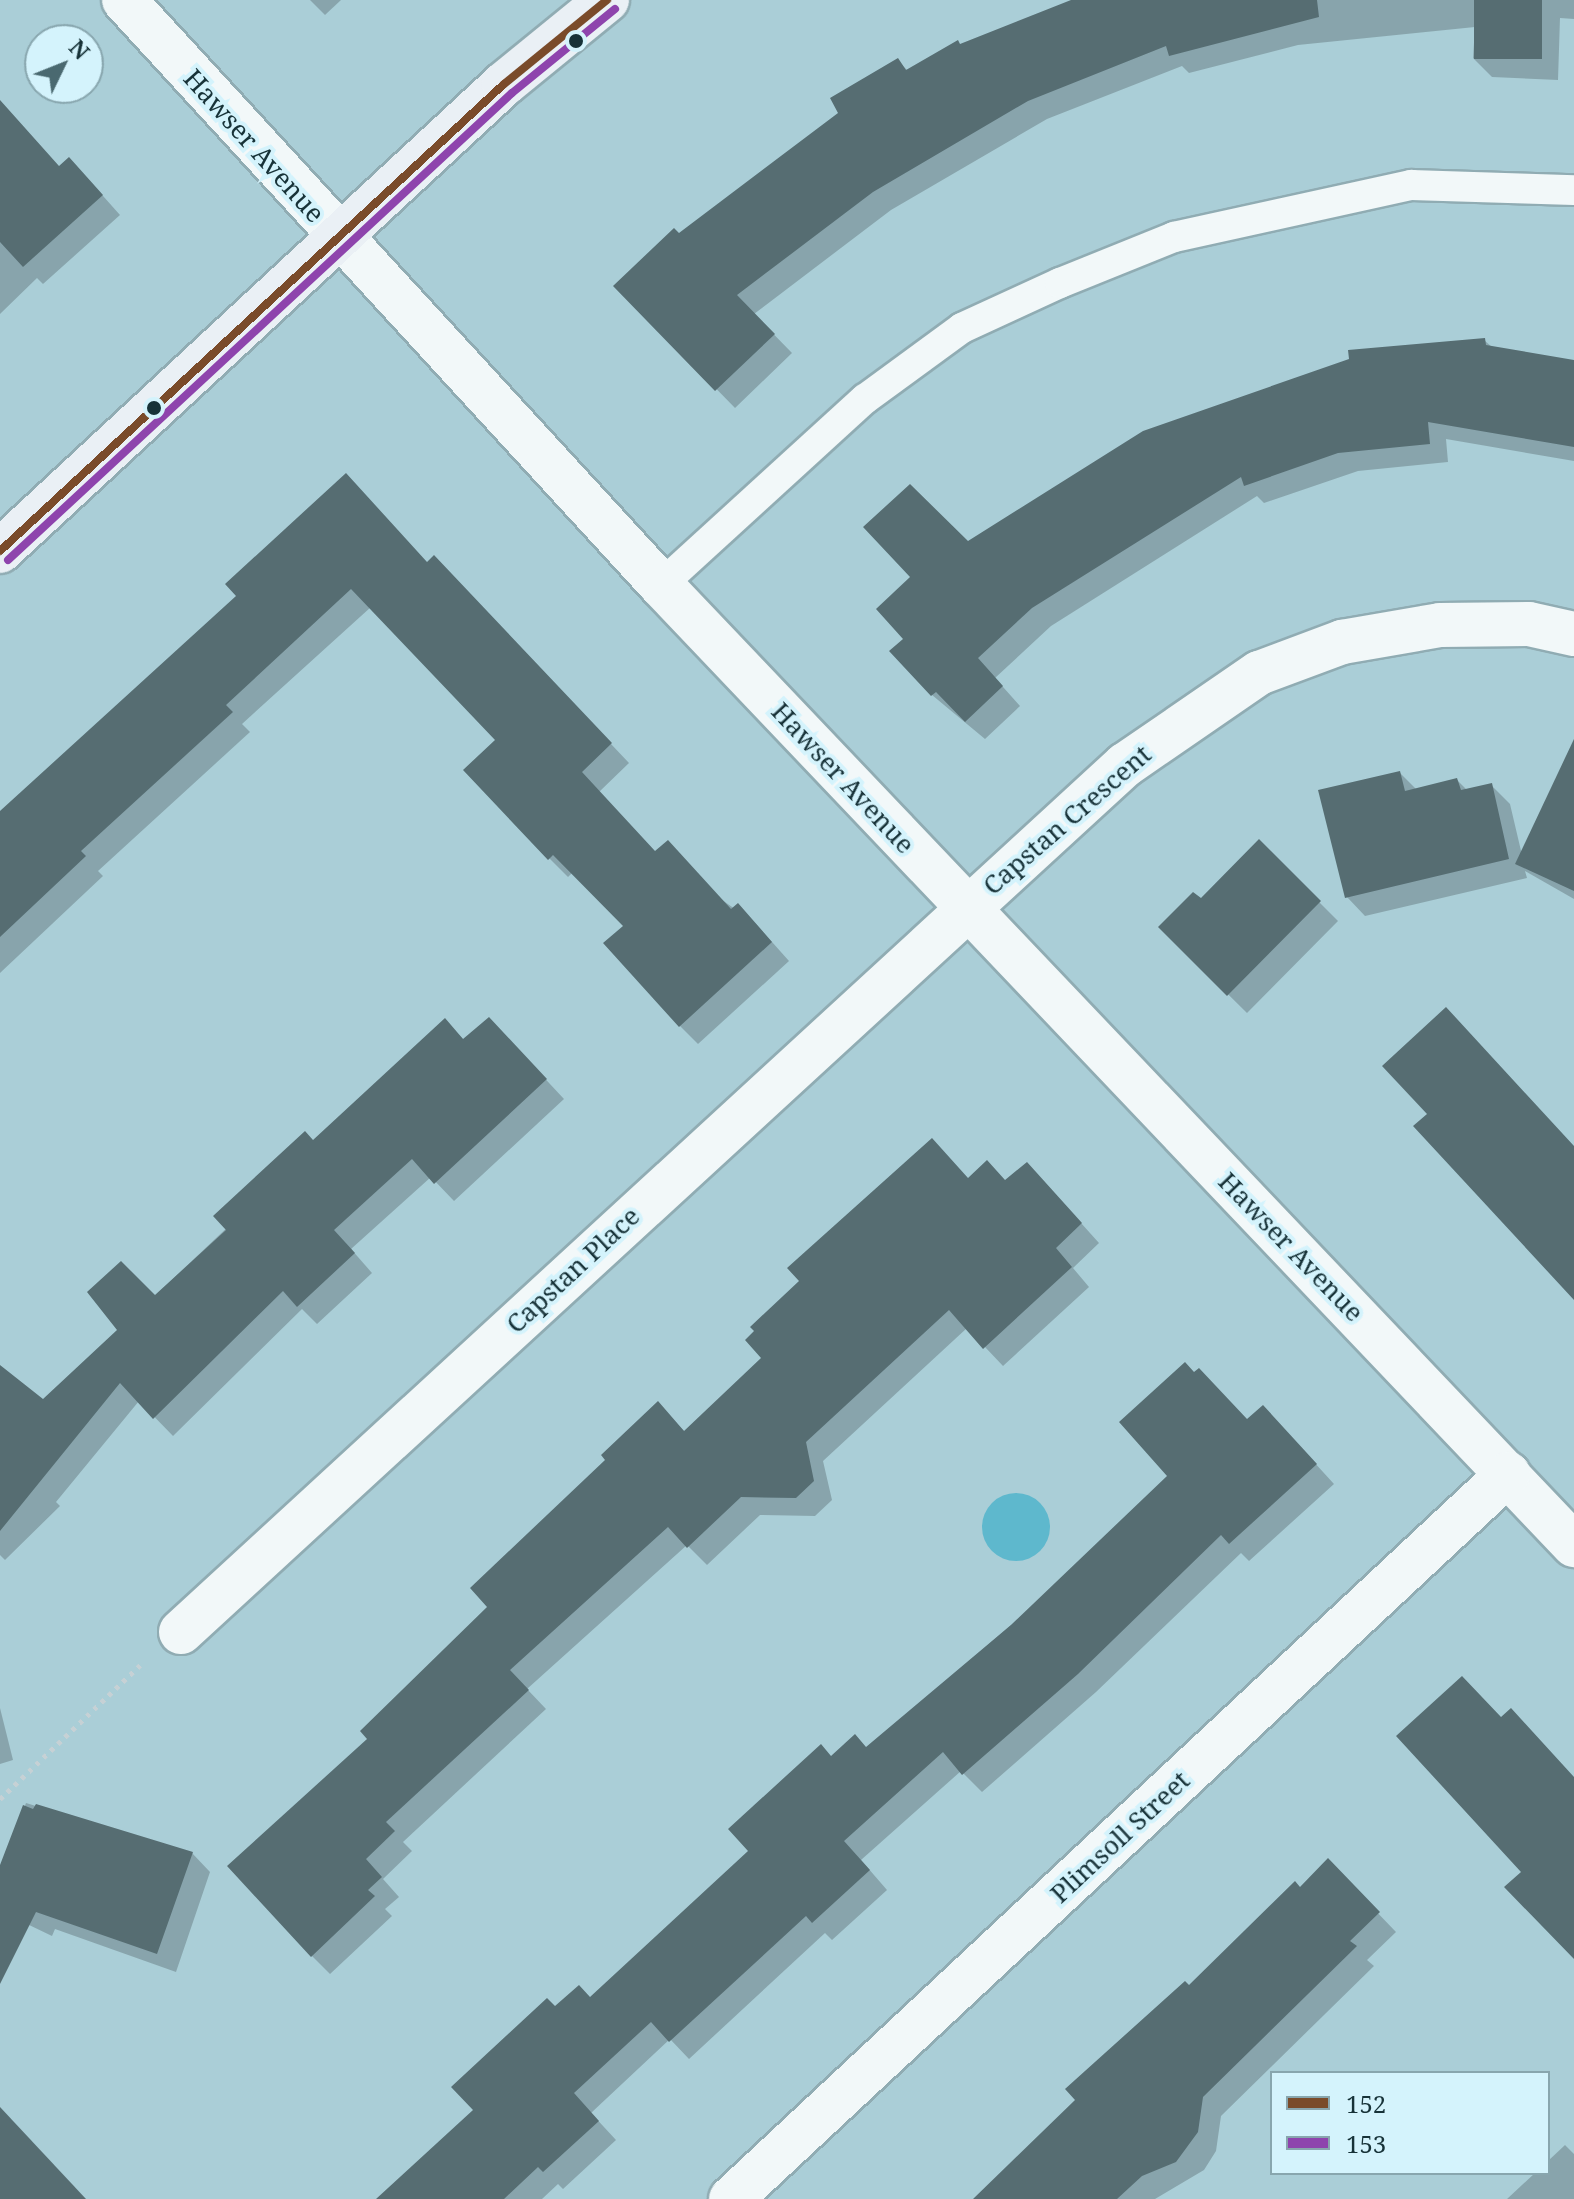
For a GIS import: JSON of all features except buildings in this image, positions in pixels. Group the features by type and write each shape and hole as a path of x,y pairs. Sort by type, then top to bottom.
{"main road":[{"path":"0,551 504,84 607,0"}],"street":[{"name":"Hawser Avenue","path":"124,0 338,239 661,585 1574,1545"},
{"name":"Capstan Crescent","path":"966,908 1125,765 1259,673 1342,642 1440,625 1529,624 1574,634"},
{"name":"Capstan Place","path":"181,1632 966,908"},
{"name":"Plimsoll Street","path":"731,2199 1508,1474"}],"lane":[{"path":"661,585 865,399 962,328 1060,283 1174,237 1411,185 1574,190"}],"path":[{"path":"0,1799 116,1685 181,1632"}],"water":[{"path":"1016,1493 1040,1503 1050,1527 1040,1551 1016,1561 992,1551 982,1527 992,1503"}],"transit line":[{"name":"152","path":"0,551 504,84 607,0"},
{"name":"153","path":"8,560 512,93 615,9"}]}
